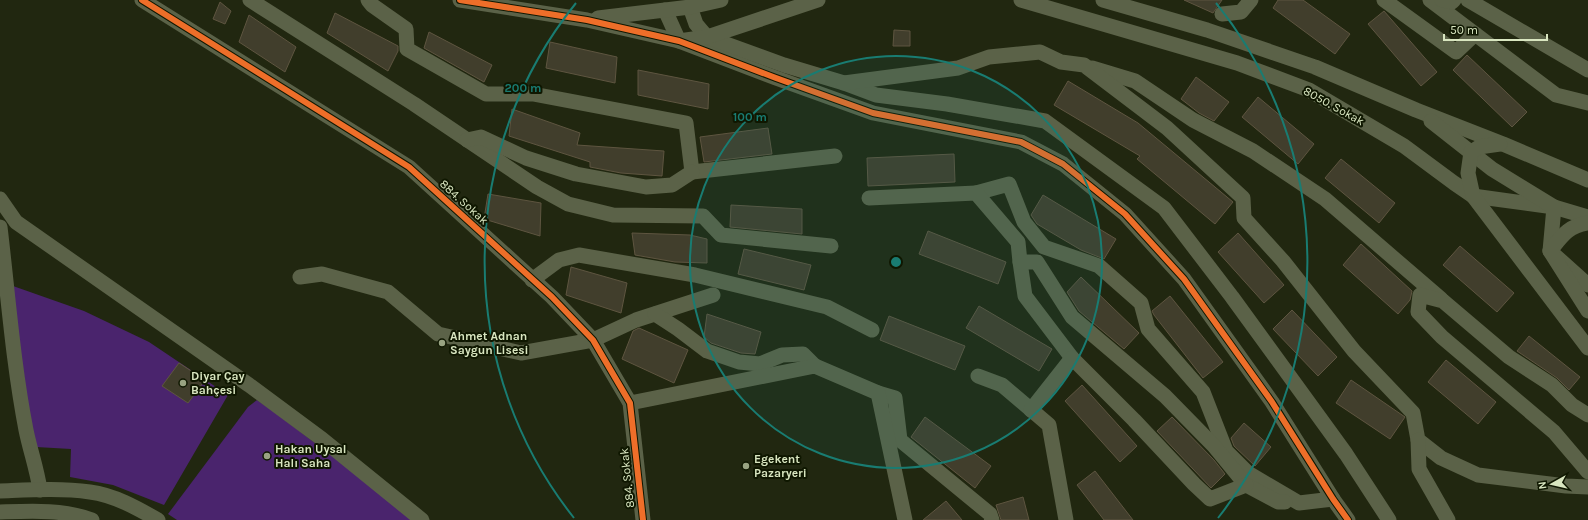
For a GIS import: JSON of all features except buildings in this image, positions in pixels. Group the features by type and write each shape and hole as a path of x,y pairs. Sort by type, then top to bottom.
{"street":[{"name":"884. Sokak","path":"142,0 409,167 532,280 593,340 630,403 643,520"},
{"path":"250,0 401,96 537,187 568,204 614,215 703,216 721,235 831,246"},
{"path":"368,0 372,5 406,29 407,49 486,94 534,94 686,123 692,172"},
{"path":"460,0 587,20 679,41 873,113 1021,142 1063,164 1125,214 1184,279 1272,402 1333,499 1348,520"},
{"path":"587,20 690,7 721,0"},
{"path":"679,41 707,37 818,0"},
{"name":"8050. Sokak","path":"1021,0 1094,20 1237,63 1309,90 1404,146 1473,196 1554,207 1588,217"},
{"name":"8050. Sokak","path":"1103,0 1207,30 1315,68 1588,180"},
{"path":"1222,14 1241,12 1251,0"},
{"path":"1384,0 1456,52 1475,34"},
{"path":"1430,0 1556,95 1588,103"},
{"path":"1442,0 1452,2 1454,0"},
{"path":"1468,0 1588,70"},
{"path":"690,7 696,24 707,37 784,65 844,83 876,95 947,104 1045,121 1164,208 1232,297 1337,442 1389,520"},
{"path":"665,10 679,41"},
{"path":"844,83 958,68 988,57 1040,52 1061,62 1084,65 1135,81 1192,120 1253,150 1325,199 1509,357 1552,385 1572,405 1588,415"},
{"path":"1084,65 1167,128 1243,198 1244,218 1283,261 1354,351 1413,413 1418,440 1419,469 1448,520"},
{"path":"1416,110 1492,169 1554,207 1550,252 1588,311"},
{"path":"467,140 481,137 526,158 576,174 646,187 672,185 692,172 835,156"},
{"path":"1503,144 1479,147 1471,152 1468,173 1473,196 1588,348"},
{"path":"869,198 976,193 1009,184 1024,222 1044,247 1099,266 1141,304 1148,329 1203,392 1226,451 1248,473 1299,503"},
{"path":"976,193 1018,242 1026,296 1072,358 1210,499 1246,485"},
{"path":"0,200 16,222 253,388 322,439 422,520"},
{"path":"1550,252 1568,231 1576,225 1588,223"},
{"path":"0,227 19,385 26,431 40,490"},
{"path":"1550,252 1588,285"},
{"path":"532,280 559,260 578,256 695,275 827,307 872,330"},
{"path":"1020,262 1037,262 1072,317 1165,396 1214,446 1246,485 1278,502 1299,503 1333,499"},
{"path":"300,277 322,274 388,292 438,334 521,353 593,340 636,320 713,295"},
{"path":"1443,301 1420,295 1418,312 1442,337 1554,432 1588,472"},
{"path":"655,314 678,328 707,351 720,356 739,362 760,364 782,355 802,354 815,366 878,393 895,398 900,440 990,514 992,520"},
{"path":"1031,410 1072,358"},
{"path":"630,403 815,366"},
{"path":"978,376 1002,385 1049,425 1066,520"},
{"path":"878,393 905,520"},
{"path":"1418,440 1441,458 1478,475 1566,486 1588,487"},
{"path":"0,491 40,490 90,492 129,504 158,520"},
{"path":"0,512 44,511 83,517 92,520"}],"shaded area":[{"path":"13,286 84,311 149,342 228,395 164,505 113,485 70,477 71,449 36,447 23,376"},
{"path":"257,400 416,520 177,520 168,514 248,407"}],"cycle path":[{"path":"142,0 409,167 552,297 593,340 630,403 643,520"},
{"path":"460,0 587,20 679,41 873,113 1021,142 1063,164 1125,214 1184,279 1272,402 1333,499 1348,520"}],"place":[{"name":"Ahmet Adnan Saygun Lisesi","path":"442,343"},
{"name":"Diyar Çay Bahçesi","path":"183,383"},
{"name":"Hakan Uysal Halı Saha","path":"267,456"},
{"name":"Egekent Pazaryeri","path":"746,466"}]}
